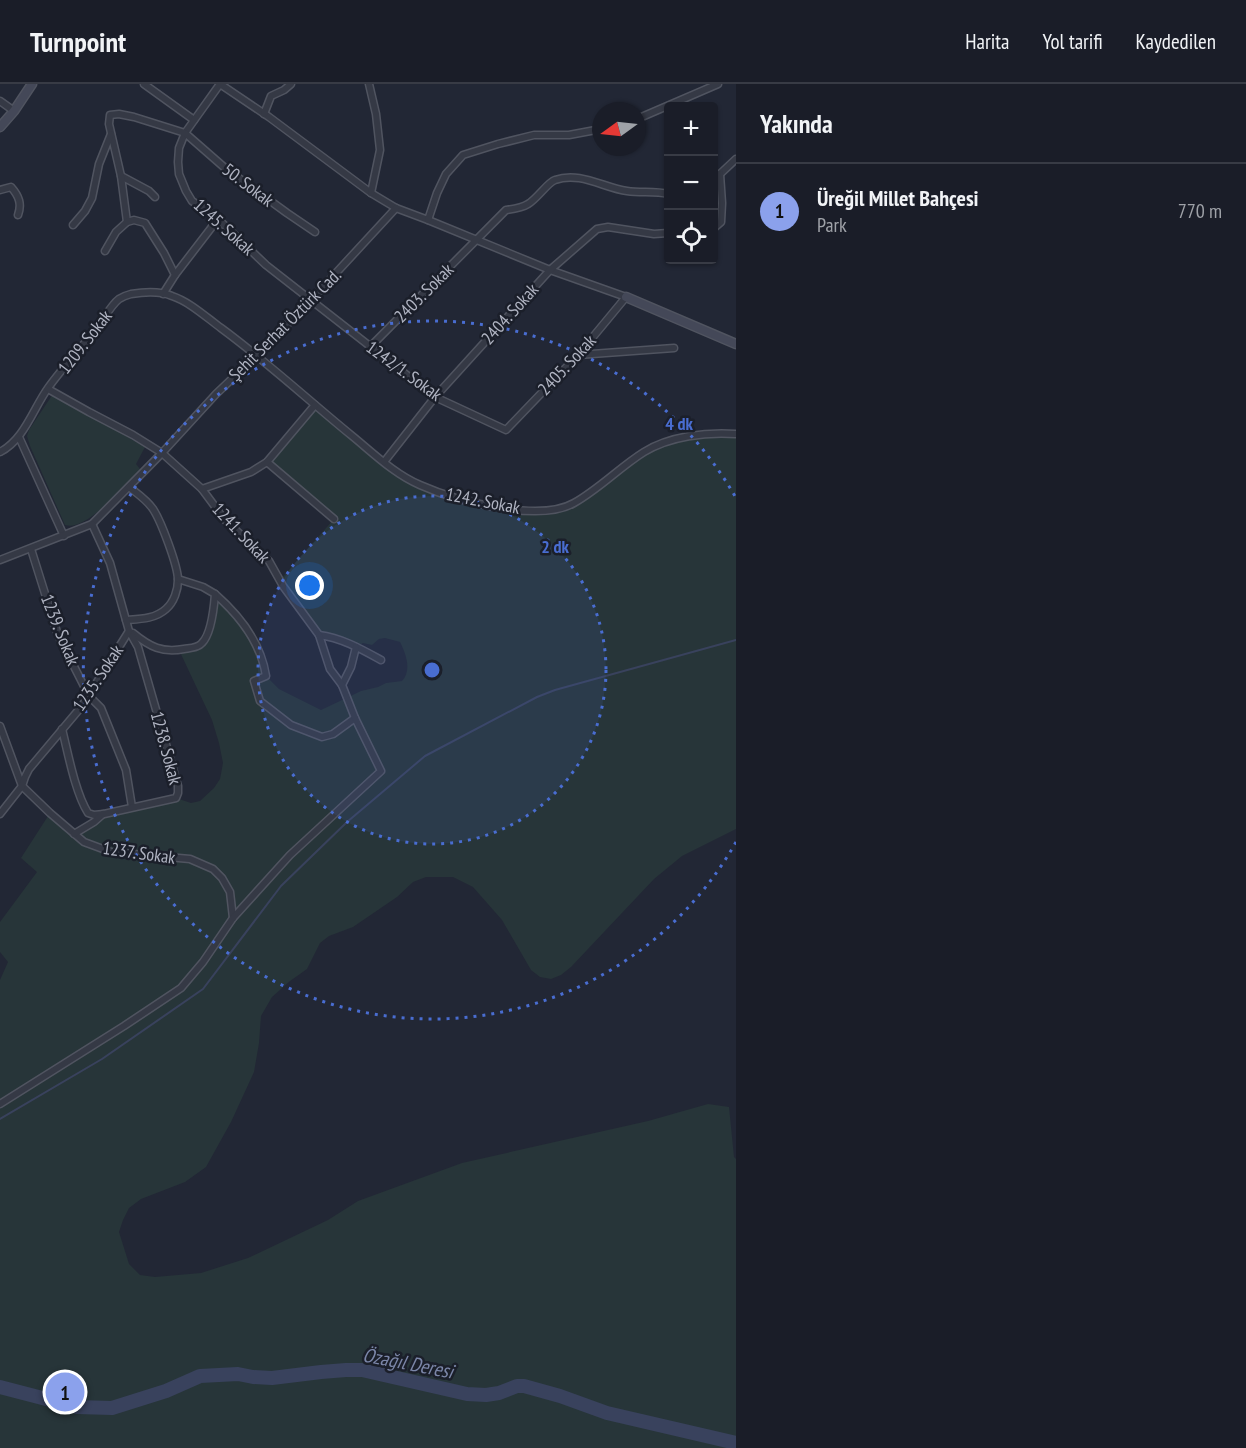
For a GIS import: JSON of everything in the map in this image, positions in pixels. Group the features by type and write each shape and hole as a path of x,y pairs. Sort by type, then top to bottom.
{"street":[{"path":"0,128 32,84"},
{"path":"144,84 194,120"},
{"path":"127,222 122,176 109,124 110,115 119,114 185,133 220,84 371,193 396,208 550,270 626,297 736,344"},
{"path":"264,114 272,96 291,84"},
{"path":"369,84 376,114 380,150 371,193"},
{"path":"646,115 718,84"},
{"path":"0,101 14,111"},
{"path":"428,220 446,174 463,155 534,135 569,135 592,131"},
{"name":"1245. Sokak","path":"185,133 179,148 179,174 192,201 218,219 266,265 312,300"},
{"name":"50. Sokak","path":"185,133 225,168 315,232"},
{"path":"73,225 92,198 99,164 111,134"},
{"path":"718,174 736,159"},
{"path":"122,176 149,191 155,197"},
{"name":"2403. Sokak","path":"370,347 506,210 527,205 553,180 571,177 626,191 664,193"},
{"path":"718,181 722,203 721,222 718,225"},
{"path":"0,190 11,187 18,194 21,208 18,215"},
{"name":"Şehit Serhat Öztürk Cad.","path":"0,560 92,524 216,394 312,300 396,208"},
{"path":"163,294 218,219"},
{"path":"105,251 116,232 127,222 134,220 144,223 164,253 175,275"},
{"name":"2404. Sokak","path":"384,462 435,397 550,270 597,229 608,227 664,234"},
{"name":"1209. Sokak","path":"0,452 8,448 19,437 48,389 118,300 129,294 149,292 171,295 192,307 257,355"},
{"name":"2405. Sokak","path":"506,430 578,355 626,297"},
{"name":"1242/1. Sokak","path":"312,300 435,397 506,430"},
{"path":"578,355 674,348"},
{"name":"1242. Sokak","path":"257,355 384,462 417,484 442,494 490,506 540,511 557,509 573,504 657,445 683,437 736,434"},
{"name":"1241. Sokak","path":"48,389 134,435 162,453 202,489 225,520 269,561 283,586 320,635 330,669 342,685 381,771 290,855 233,918"},
{"path":"202,489 251,472 267,462 315,405"},
{"path":"19,437 64,536"},
{"path":"267,462 334,519"},
{"path":"126,620 153,617 168,608 174,598 178,579 163,528 154,510 146,500 129,487"},
{"name":"1235. Sokak","path":"0,814 22,786 29,769 82,706 129,631 110,563 92,524"},
{"name":"1239. Sokak","path":"31,549 58,635 89,696 101,708 126,770 132,807"},
{"path":"178,579 203,587 215,594 236,614 260,651 265,666 266,676 255,681 260,701 291,725 322,737 333,734 355,717"},
{"path":"129,631 155,648 168,651 194,648 200,645 207,635 215,594"},
{"name":"1238. Sokak","path":"104,814 176,798 178,793 178,786 138,647 129,631"},
{"path":"320,635 356,647 381,660"},
{"path":"342,685 351,667 356,647"},
{"name":"1237. Sokak","path":"0,726 22,786 74,834 84,842 111,852 190,859 213,869 222,878 230,892 233,918"},
{"path":"62,729 83,805 88,813 104,814"},
{"path":"74,834 104,814"},
{"path":"0,1104 181,988 203,963 233,918"}],"shaded area":[{"path":"53,394 145,447 136,464 140,469 127,484 92,516 73,526 65,525 27,436"},
{"path":"315,405 393,469 442,494 521,510 573,504 644,452 683,437 736,434 736,829 682,856 654,879 571,967 551,979 540,977 531,970 502,920 473,887 453,877 426,877 413,882 397,897 353,927 329,936 320,943 307,969 272,997 261,1016 254,1072 231,1122 206,1167 185,1182 141,1199 129,1208 119,1232 129,1264 140,1275 155,1277 201,1273 248,1258 328,1220 358,1201 462,1163 648,1121 708,1104 729,1107 736,1159 736,1448 0,1448 0,980 8,962 0,952 0,922 37,872 21,858 50,813 74,834 104,814 176,798 191,803 200,801 214,788 220,779 223,763 219,743 212,720 179,650 194,648 207,635 215,594 252,638 266,676 279,689 321,710 361,691 386,683 402,681 407,672 406,657 400,642 385,638 379,639 372,645 363,643 356,647 319,635 280,580 334,519 267,462"}],"waterway":[{"path":"0,1119 102,1059 203,989 281,886 347,822 425,756 537,697 555,690 736,640"},
{"name":"Özağıl Deresi","path":"0,1387 77,1407 112,1408 166,1391 200,1376 238,1374 272,1378 362,1370 467,1394 486,1395 524,1386 607,1413 736,1443"}],"place":[{"name":"Üreğil Millet Bahçesi","path":"65,1392"}]}
